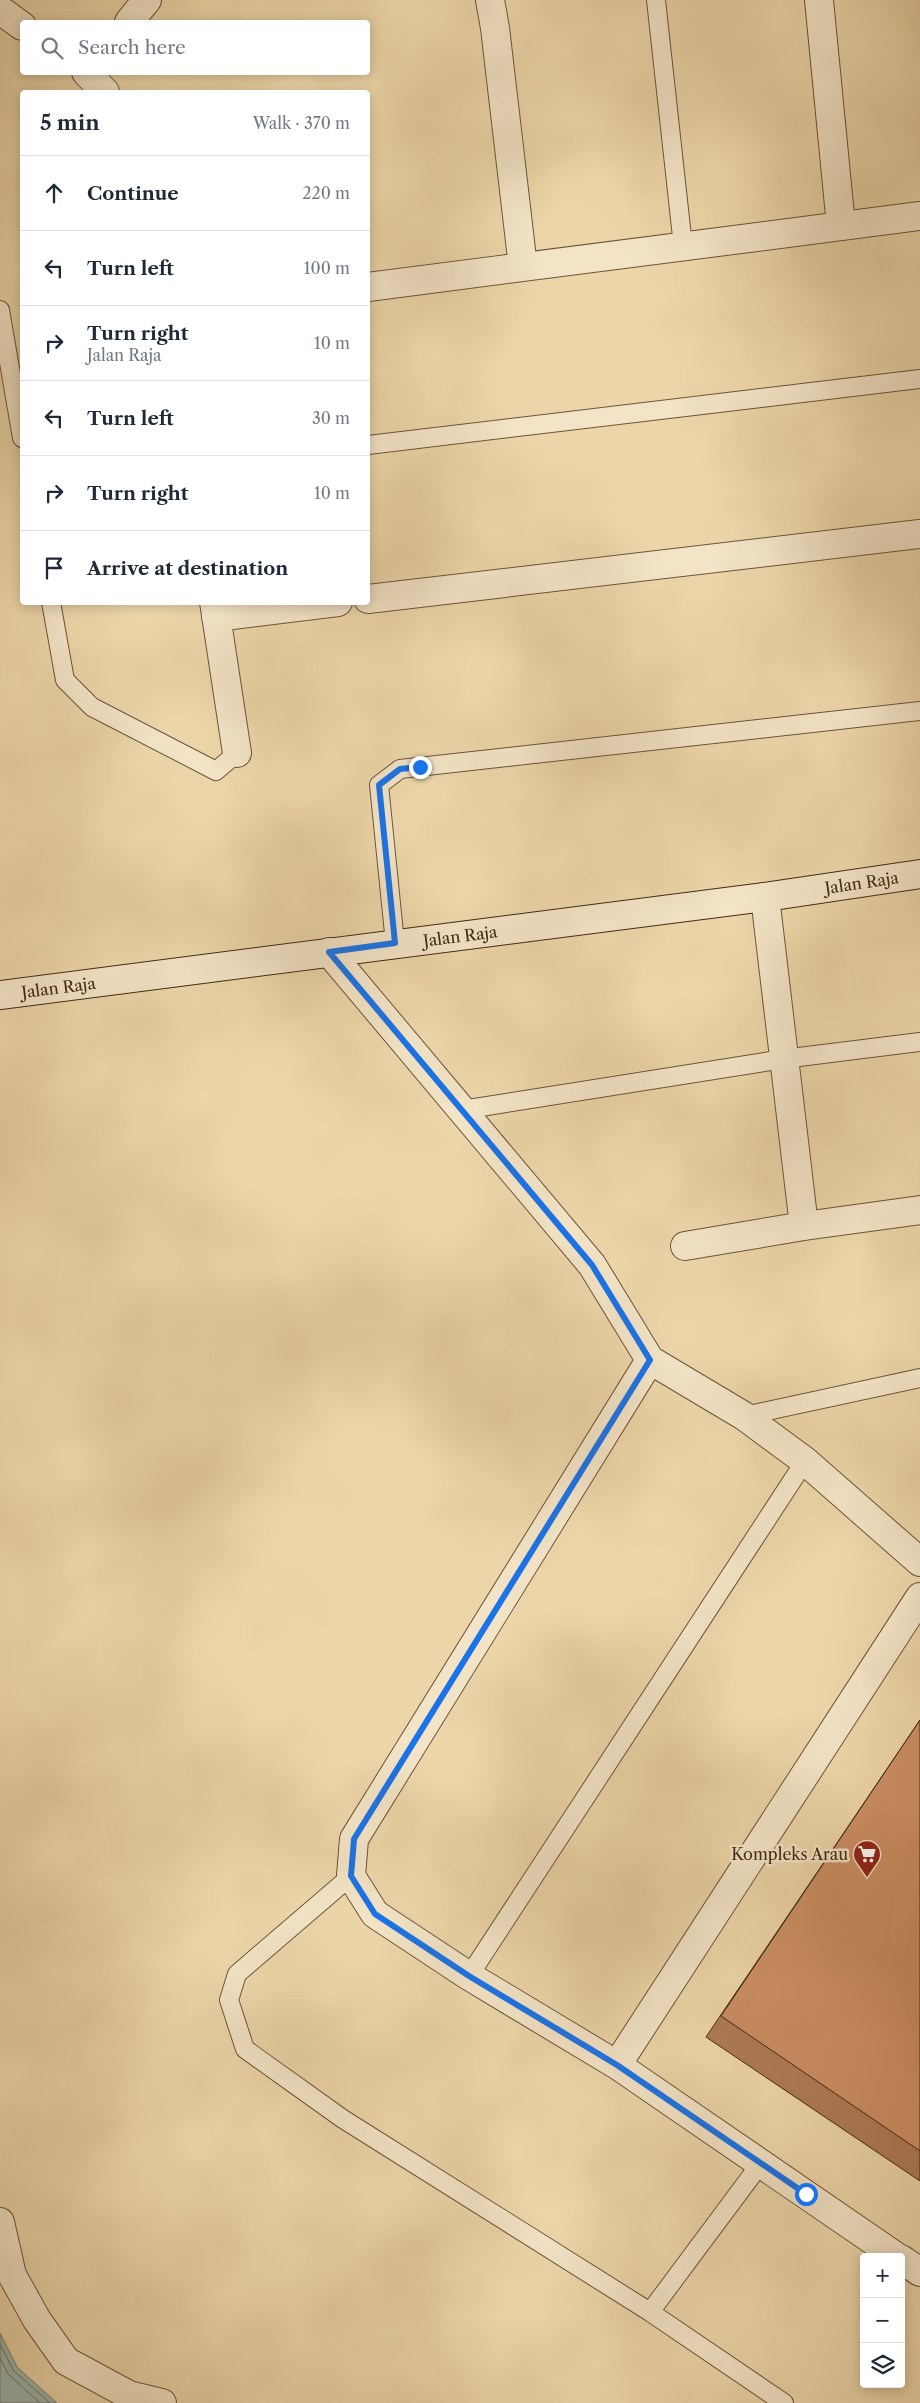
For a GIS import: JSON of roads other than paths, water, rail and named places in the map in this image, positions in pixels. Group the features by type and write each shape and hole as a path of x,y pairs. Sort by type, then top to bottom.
{"street":[{"path":"131,20 147,0"},
{"path":"490,0 495,28 523,267"},
{"path":"819,0 841,226"},
{"path":"0,10 20,25"},
{"path":"370,287 920,216"},
{"path":"370,599 920,534"},
{"path":"237,753 215,610 292,605"},
{"name":"Jalan Raja","path":"0,995 765,897 920,874"},
{"path":"765,897 782,1059 804,1226"},
{"path":"329,952 592,1265 650,1360 744,1416 805,1461 920,1562"},
{"path":"685,1246 804,1226 920,1210"},
{"path":"650,1360 354,1839 351,1876 375,1914 469,1976 617,2065 891,2253"},
{"path":"617,2065 920,1597"},
{"path":"0,2222 12,2275 37,2320 66,2362 129,2395 162,2403"},
{"path":"905,2263 920,2272"}],"lane":[{"path":"656,0 683,246"},
{"path":"0,310 20,426"},
{"path":"370,445 920,379"},
{"path":"52,605 65,680 92,706 216,771 237,753"},
{"path":"395,943 379,785 400,769 920,711"},
{"path":"462,1110 782,1059 920,1042"},
{"path":"744,1416 920,1378"},
{"path":"469,1976 805,1461"},
{"path":"351,1876 237,1974 229,2000 245,2049 343,2118 650,2312 784,2403"},
{"path":"650,2312 761,2163"}],"water":[{"path":"0,2333 17,2367 57,2403 0,2403"}],"place":[{"name":"Kompleks Arau","path":"867,1878"}]}
